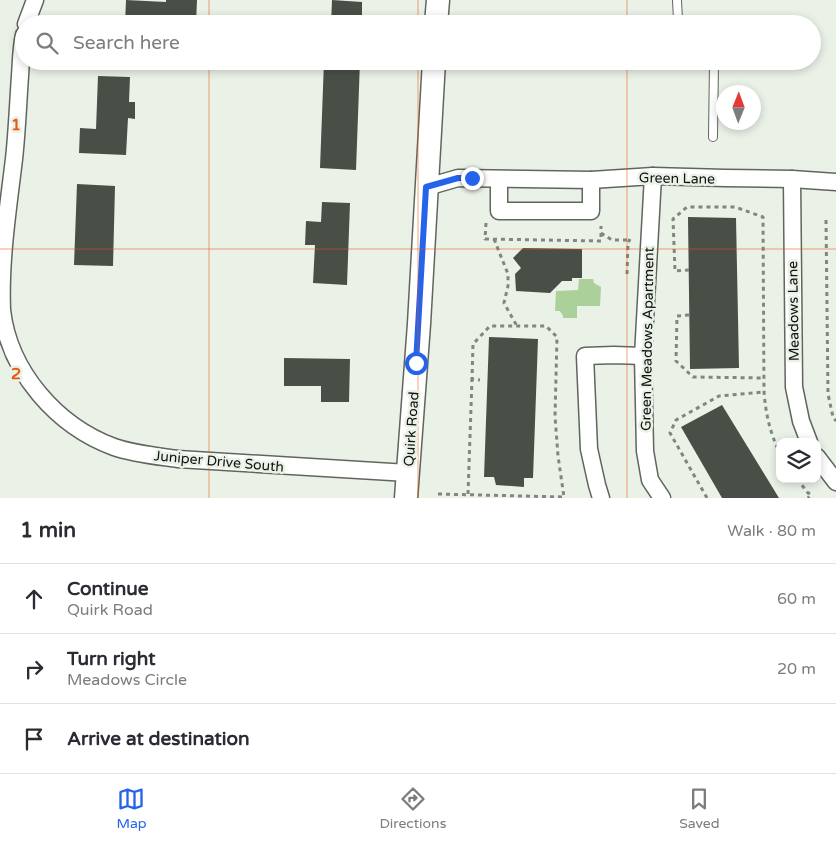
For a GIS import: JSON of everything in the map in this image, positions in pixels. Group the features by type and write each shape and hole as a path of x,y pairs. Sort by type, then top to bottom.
{"street":[{"path":"29,15 34,0"},
{"path":"437,15 438,0"},
{"name":"Juniper Drive South","path":"21,70 16,144 2,253 2,312 17,360 34,388 50,407 70,424 91,437 116,448 147,455 178,459 408,473"},
{"name":"Quirk Road","path":"406,498 419,324 433,70"},
{"name":"Green Lane","path":"426,187 458,178 591,180 653,176 792,179 836,182"},
{"name":"Green Meadows Apartment","path":"653,176 643,356 645,451 650,480 662,498"},
{"path":"499,179 500,210 591,211 591,180"},
{"name":"Meadows Lane","path":"792,179 794,388 806,438"},
{"path":"601,498 596,485 589,449 585,356 643,356"},
{"path":"821,462 836,482"}],"lane":[{"path":"678,0 678,15"},
{"path":"713,137 714,70"}],"path":[{"path":"689,270 675,271 674,219 687,207 735,207 763,217 764,392 770,432 776,445"},
{"path":"826,220 828,394 833,417 836,421"},
{"path":"486,222 485,239 601,241 601,224"},
{"path":"601,233 612,240 630,240"},
{"path":"494,239 508,274 508,286 504,303 516,326"},
{"path":"689,315 677,316 676,361 693,377 764,378"},
{"path":"438,494 564,497 555,416 557,337 546,326 490,326 472,344 468,494"},
{"path":"472,379 480,380"},
{"path":"707,498 670,433 676,420 719,396 764,392"},
{"path":"801,483 808,493 811,494 808,498"}],"shaded area":[{"path":"579,279 593,279 594,283 601,287 600,306 577,306 577,318 563,318 560,311 555,311 556,291 578,290"}],"building":[{"path":"126,0 166,2 166,0 197,0 196,15 125,15"},
{"path":"332,0 362,2 362,15 331,15"},
{"path":"324,70 360,70 356,170 320,168"},
{"path":"98,76 130,77 129,102 135,102 135,119 128,118 126,155 79,153 80,128 96,129"},
{"path":"77,184 115,186 113,266 74,265"},
{"path":"322,202 350,203 347,285 313,283 315,245 305,245 306,221 321,222"},
{"path":"688,217 736,218 739,368 690,369"},
{"path":"523,248 582,249 582,278 562,281 550,293 516,291 515,274 521,268 513,258"},
{"path":"489,337 538,339 533,478 524,478 524,487 496,485 494,477 484,477"},
{"path":"284,358 350,359 349,402 321,402 321,386 284,386"},
{"path":"722,405 779,498 722,498 681,427"}],"route":[{"path":"416,363 426,187 458,178 472,178"}]}
